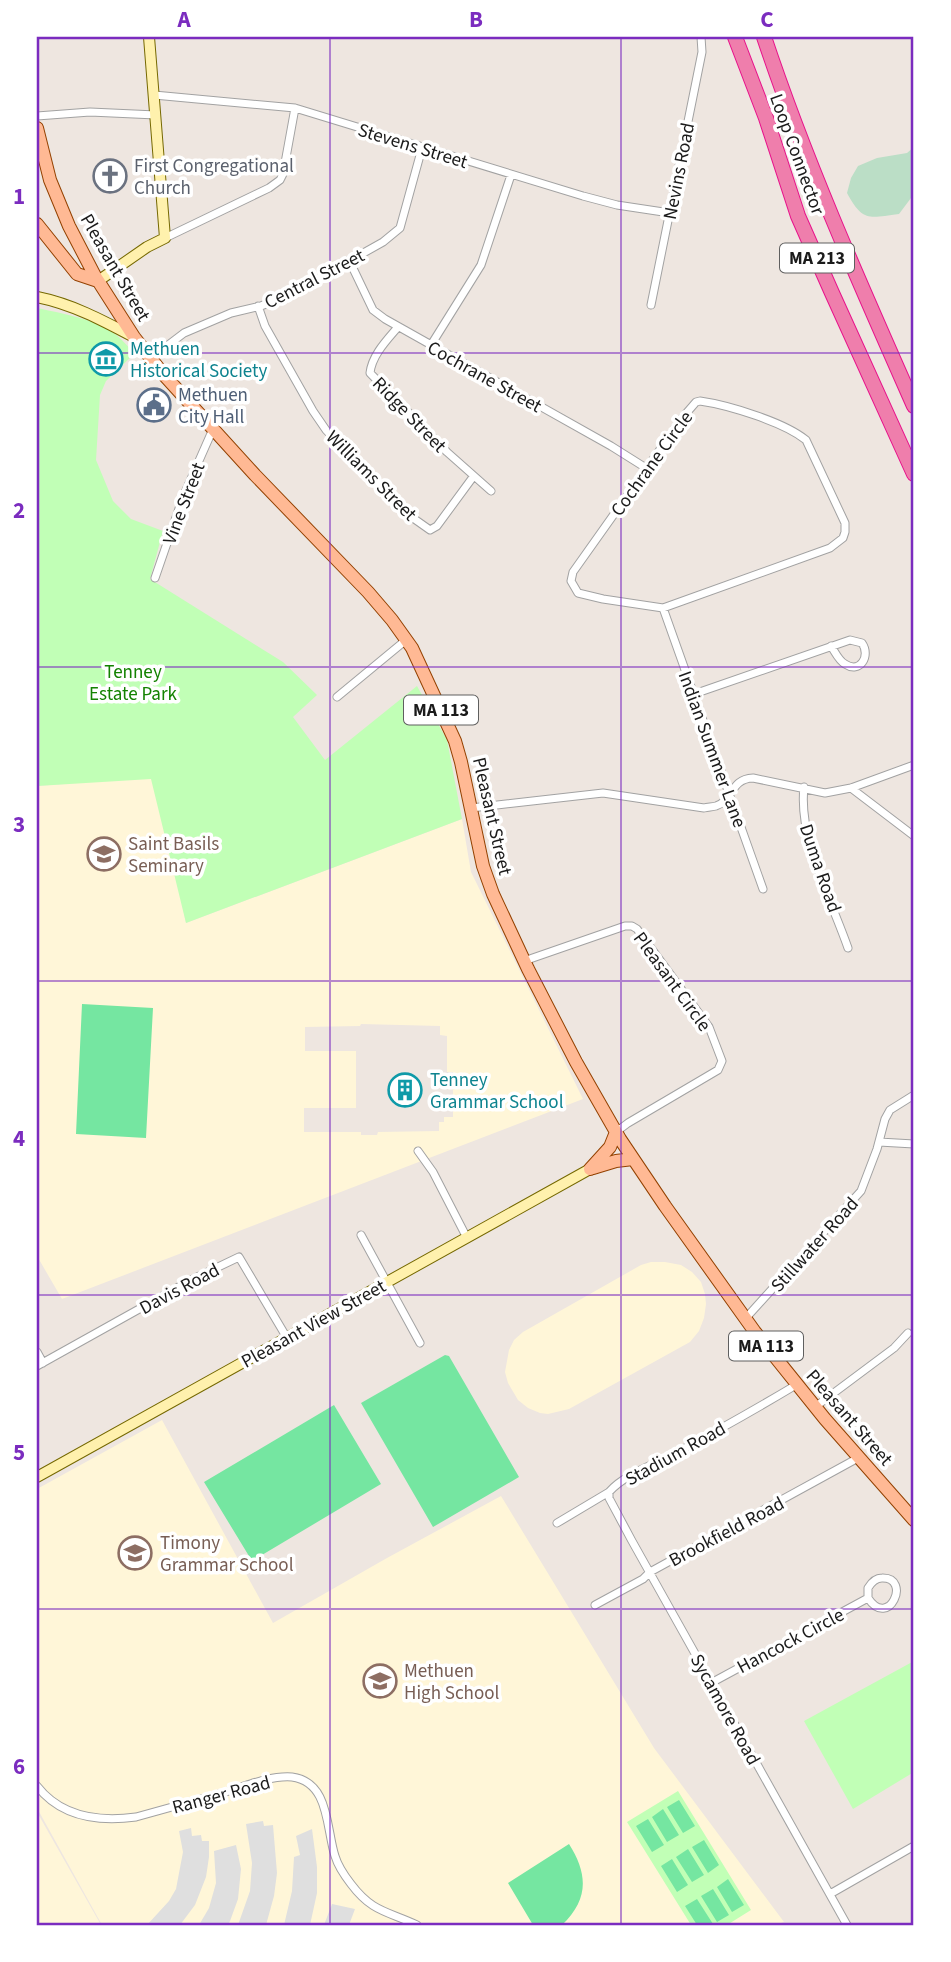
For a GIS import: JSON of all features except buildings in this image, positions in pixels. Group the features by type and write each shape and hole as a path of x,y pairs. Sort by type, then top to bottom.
{"highway":[{"name":"Loop Connector","path":"735,37 766,118 798,216 914,474"},
{"name":"Loop Connector","path":"764,37 795,127 865,299 914,406"},
{"path":"771,37 795,127"}],"main road":[{"name":"Pleasant Street","path":"37,128 55,191 69,226 98,281 134,337 275,496 368,592 406,640 455,741 483,866 493,894 570,1051 633,1159 796,1385 914,1520"},
{"name":"MA 113","path":"37,224 77,274 98,281"},
{"path":"590,1170 610,1147 616,1132"},
{"path":"590,1170 616,1161 633,1159"}],"street":[{"path":"149,37 165,238"},
{"name":"Nevins Road","path":"651,305 702,52 701,37"},
{"name":"Stevens Street","path":"154,95 295,108 617,205 670,213"},
{"path":"98,281 147,247 269,188 280,180 286,165 295,108"},
{"path":"37,116 90,112 156,115"},
{"name":"Central Street","path":"151,358 184,332 294,292 383,242 400,228 422,148"},
{"path":"431,345 481,265 511,175"},
{"name":"Cochrane Street","path":"349,260 373,310 398,327 646,468"},
{"path":"37,297 75,307 134,337"},
{"name":"Williams Street","path":"258,306 265,327 326,430 413,518 430,530 437,526 473,477"},
{"name":"Ridge Street","path":"398,327 378,352 370,373 473,477 491,491"},
{"name":"Cochrane Circle","path":"696,402 712,402 799,434 806,440 845,523 843,538 830,548 663,608 603,600 578,593 571,581 573,572 683,417 696,402"},
{"name":"Vine Street","path":"155,578 183,496 214,429"},
{"name":"Indian Summer Lane","path":"663,608 763,889"},
{"path":"337,697 406,640"},
{"path":"694,694 831,646 849,640 858,640 864,646 866,655 858,666 849,666 841,661 831,646"},
{"path":"471,808 603,793 704,808 719,806 744,778 825,793 851,788 914,765"},
{"name":"Duma Road","path":"804,787 802,811 809,841 848,948"},
{"path":"851,788 914,836"},
{"name":"Pleasant Circle","path":"524,961 625,926 632,926 637,929 709,1027 722,1060 718,1070 628,1122 616,1132"},
{"name":"Stillwater Road","path":"746,1319 861,1191 890,1110 914,1096"},
{"path":"879,1142 914,1144"},
{"path":"418,1151 433,1172 467,1238"},
{"name":"Pleasant View Street","path":"37,1477 590,1170"},
{"path":"361,1236 420,1343"},
{"name":"Davis Road","path":"40,1364 239,1256 287,1338"},
{"path":"815,1407 894,1348 908,1332"},
{"path":"37,1352 40,1364"},
{"name":"Stadium Road","path":"556,1523 634,1474 796,1385"},
{"name":"Brookfield Road","path":"595,1605 858,1458"},
{"name":"Sycamore Road","path":"609,1492 609,1497 711,1683 847,1925"},
{"name":"Hancock Circle","path":"885,1578 896,1588 896,1598 887,1607 878,1608 868,1598 868,1588 874,1580 885,1578"},
{"name":"Hancock Circle","path":"711,1683 868,1598"},
{"name":"Ranger Road","path":"37,1786 44,1795 65,1809 88,1817 116,1819 260,1782 291,1777 303,1781 313,1788 323,1803 335,1858 350,1883 371,1906 417,1925"},
{"path":"830,1894 914,1846"}],"shaded area":[{"path":"155,777 186,923 462,819 471,872 583,1099 62,1299 37,1256 37,786","holes":["361,1024 440,1026 440,1035 447,1036 447,1072 453,1072 453,1117 444,1117 444,1122 439,1122 439,1131 378,1132 377,1135 361,1135 361,1132 304,1132 304,1108 356,1108 356,1051 305,1051 305,1027"]},
{"path":"651,1262 681,1265 701,1282 706,1304 704,1318 699,1331 690,1342 569,1409 540,1413 518,1400 505,1372 509,1350 514,1340 523,1332 641,1265"},
{"name":"Methuen High School","path":"162,1420 273,1623 501,1496 654,1748 784,1922 774,1925 102,1925 37,1808 37,1489"},
{"path":"37,1812 101,1925 37,1925"},
{"path":"263,1821 264,1826 273,1825 277,1873 274,1896 266,1925 238,1925 250,1891 252,1863 246,1824"},
{"path":"191,1828 192,1836 201,1835 202,1841 209,1841 206,1877 195,1905 180,1925 147,1925 176,1889 183,1852 179,1831"},
{"path":"312,1829 317,1893 310,1925 284,1925 292,1891 294,1857 300,1855 296,1836"},
{"path":"236,1845 241,1869 238,1899 230,1921 228,1925 199,1925 209,1908 216,1883 214,1851"},
{"path":"332,1904 355,1909 349,1925 324,1925"}],"green space":[{"path":"914,147 914,194 899,214 873,217 862,213 847,193 858,166 877,158 907,153"},
{"name":"Tenney Estate Park","path":"37,308 97,324 115,334 135,353 106,381 100,395 96,460 113,501 131,519 163,531 150,579 283,662 317,695 293,717 325,760 417,686 447,740 462,819 186,923 151,779 37,786"},
{"path":"82,1004 153,1008 146,1138 76,1134"},
{"path":"445,1355 449,1356 519,1477 433,1527 361,1403"},
{"path":"334,1405 381,1484 252,1561 204,1482"},
{"path":"914,1661 914,1772 853,1809 804,1721"},
{"path":"678,1791 751,1910 727,1925 691,1925 627,1822"},
{"path":"679,1800 695,1826 683,1833 667,1807"},
{"path":"663,1809 679,1835 667,1842 652,1817"},
{"path":"648,1819 664,1845 652,1852 636,1826"},
{"path":"704,1840 719,1865 708,1873 692,1847"},
{"path":"569,1844 582,1876 583,1886 577,1906 562,1925 533,1925 508,1883"},
{"path":"688,1849 704,1875 692,1882 676,1857"},
{"path":"672,1859 688,1885 677,1892 661,1866"},
{"path":"728,1879 744,1905 732,1912 717,1887"},
{"path":"713,1889 729,1915 717,1922 701,1896"},
{"path":"697,1899 712,1925 697,1925 685,1906"}],"place":[{"name":"First Congregational Church","path":"110,176"},
{"name":"Methuen Historical Society","path":"106,359"},
{"name":"Methuen City Hall","path":"154,405"},
{"name":"Saint Basils Seminary","path":"104,854"},
{"name":"Tenney Grammar School","path":"405,1090"},
{"name":"Timony Grammar School","path":"135,1553"},
{"name":"Methuen High School","path":"380,1681"}]}
